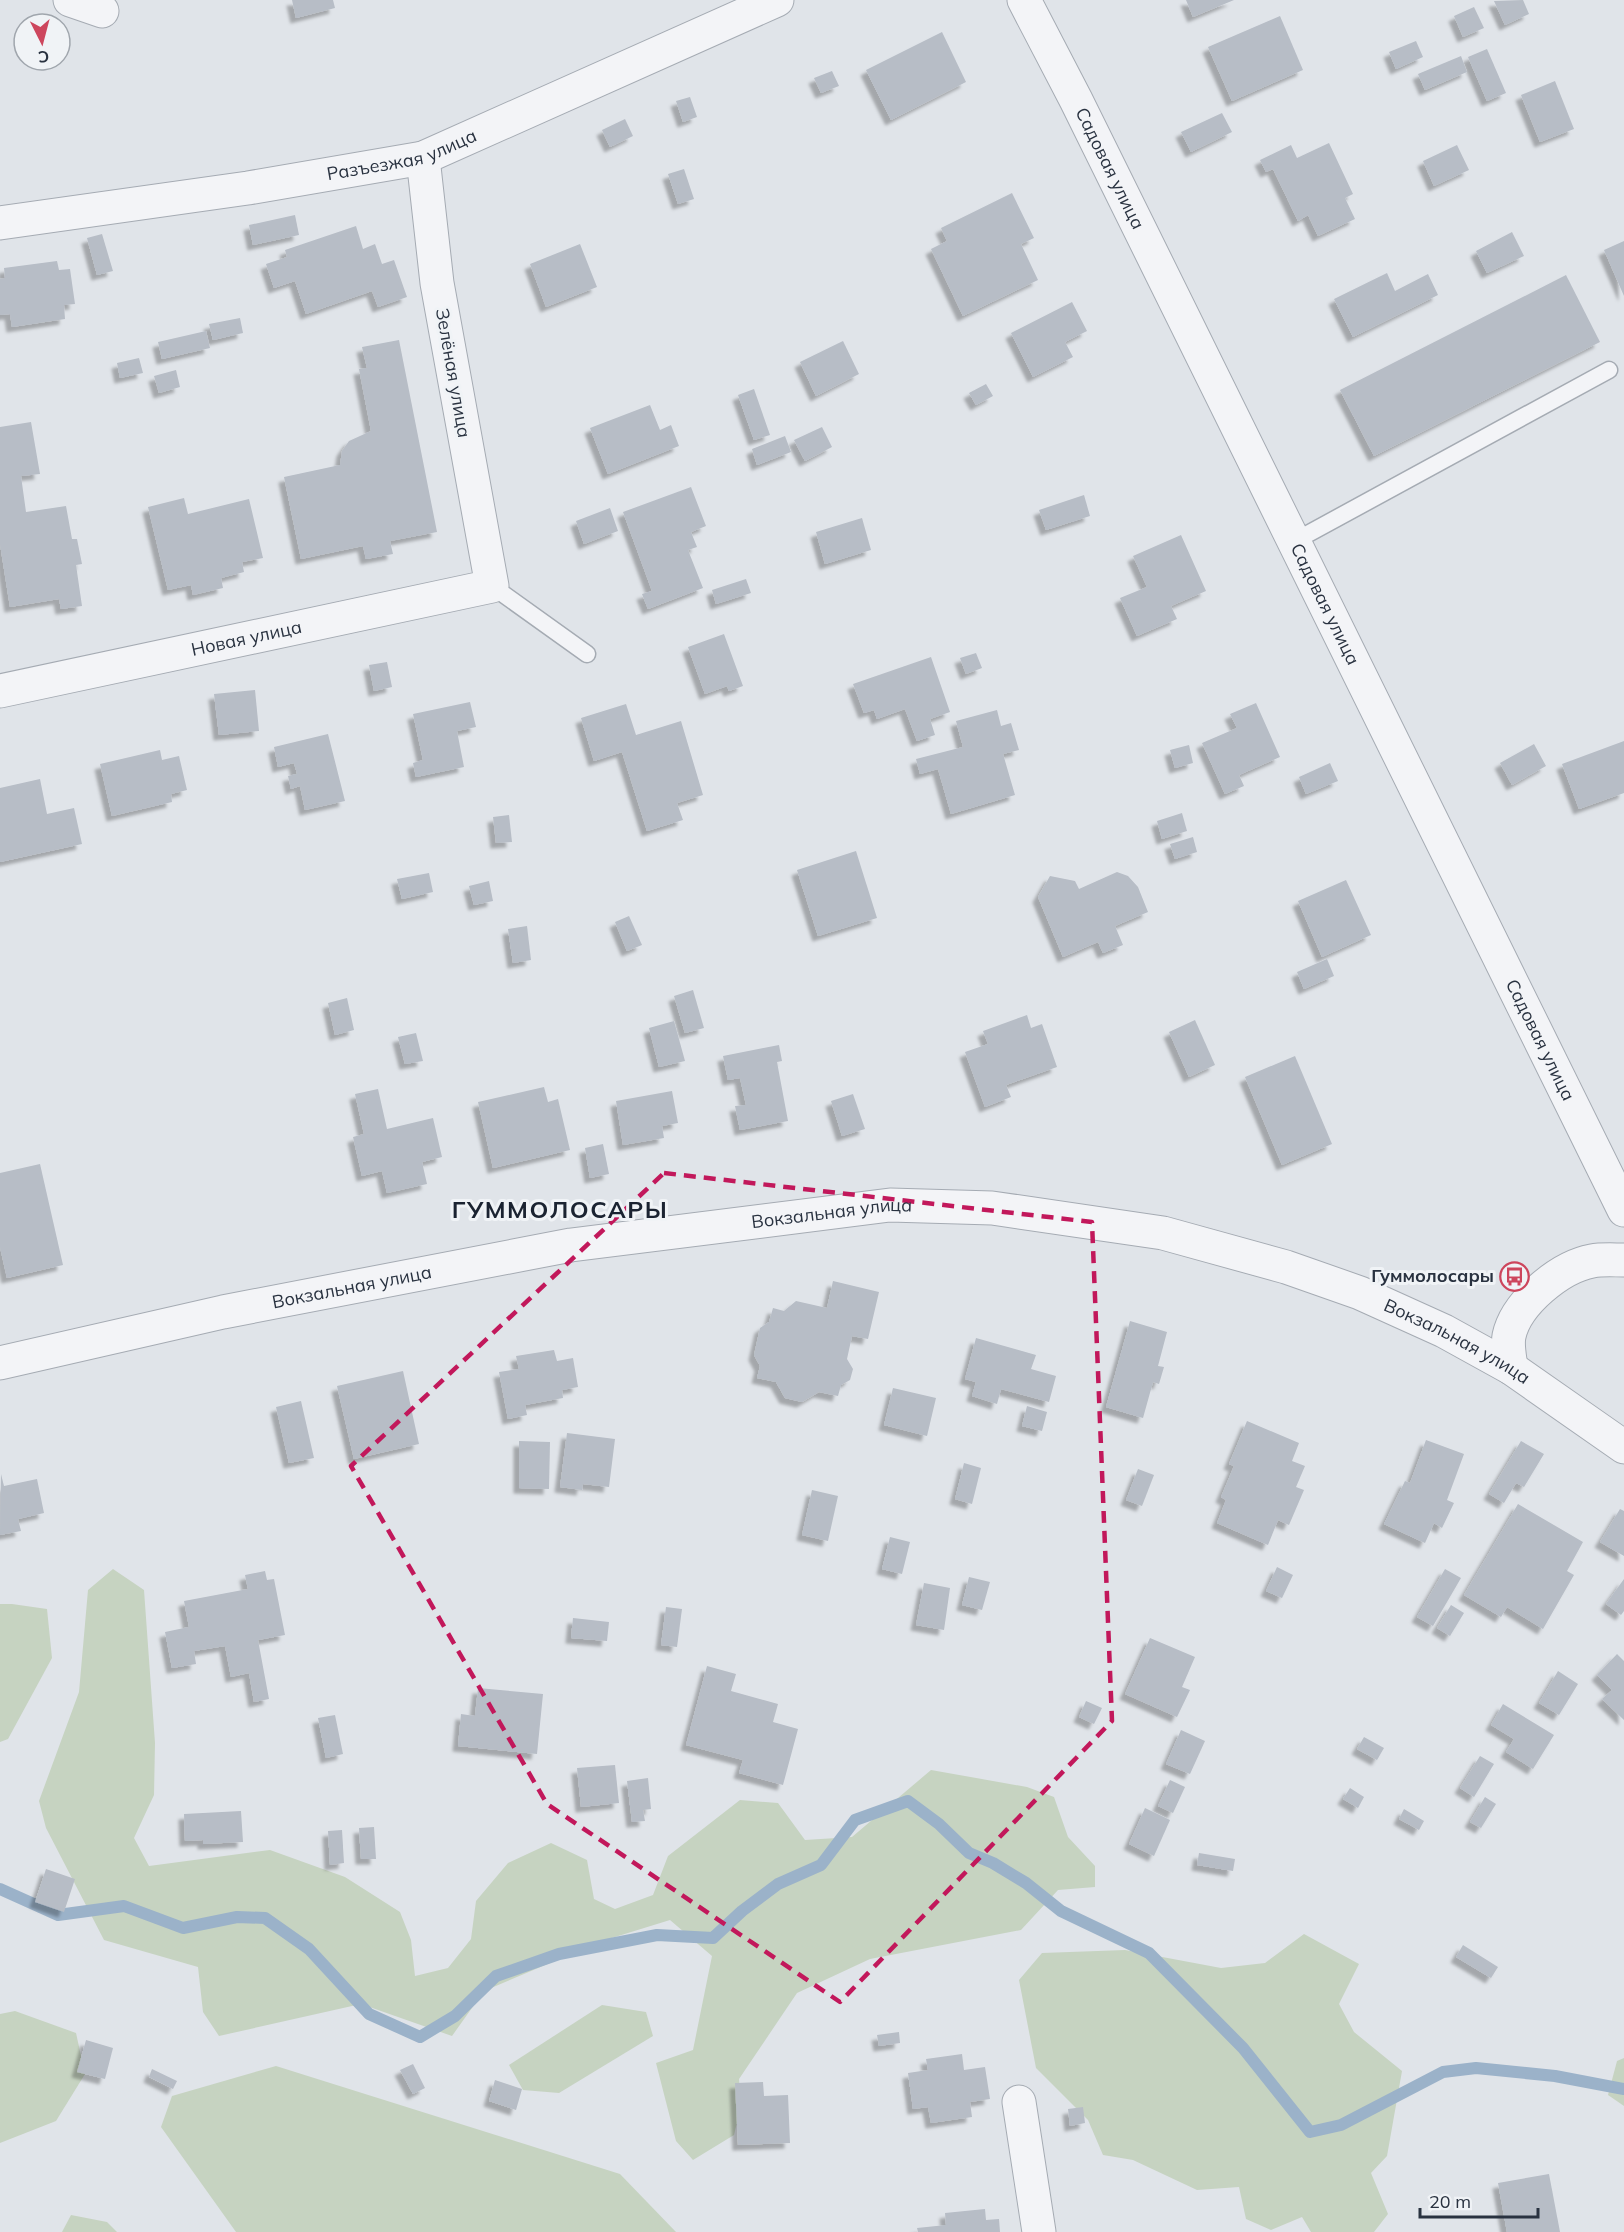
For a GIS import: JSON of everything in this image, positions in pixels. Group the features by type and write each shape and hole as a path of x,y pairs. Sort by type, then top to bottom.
{"street":[{"path":"70,0 102,11"},
{"name":"Разъезжая улица","path":"0,224 248,188 423,158 777,0"},
{"name":"Садовая улица","path":"1024,0 1076,100 1624,1210"},
{"name":"Зелёная улица","path":"423,158 437,283 492,586"},
{"name":"Новая улица","path":"0,691 492,586"},
{"name":"Вокзальная улица","path":"0,1363 223,1312 571,1245 890,1205 992,1209 1163,1233 1286,1267 1360,1293 1444,1331 1510,1368 1624,1448"},
{"path":"1510,1368 1509,1336 1518,1314 1532,1296 1558,1274 1591,1261 1624,1260"},
{"path":"1019,2102 1039,2232"}],"lane":[{"path":"1293,543 1609,370"},
{"path":"492,586 586,654"}],"highlighted area":[{"path":"664,1173 1092,1222 1112,1721 840,2002 547,1804 351,1466"}],"green space":[{"path":"113,1569 144,1590 155,1743 154,1795 134,1838 149,1866 270,1850 345,1877 400,1912 411,1940 415,1976 448,1968 471,1939 476,1901 508,1863 551,1843 587,1860 594,1899 615,1909 653,1895 668,1856 740,1800 778,1803 805,1840 852,1837 931,1770 1027,1787 1054,1797 1068,1837 1095,1866 1095,1887 1058,1890 1021,1930 870,1959 797,1993 739,2079 741,2106 734,2135 693,2160 676,2141 656,2063 693,2050 712,1956 670,1920 602,1941 484,1991 452,2036 361,2004 219,2036 203,2012 198,1967 104,1940 46,1828 39,1801 79,1692 88,1590"},
{"path":"0,1604 47,1609 52,1658 8,1739 0,1742"},
{"path":"1304,1934 1359,1964 1339,2004 1354,2032 1402,2071 1387,2156 1371,2173 1388,2214 1374,2232 1311,2232 1302,2217 1271,2230 1246,2219 1239,2187 1197,2190 1133,2160 1103,2155 1088,2120 1036,2068 1019,1980 1042,1953 1125,1950 1221,1968 1265,1963"},
{"path":"602,2005 646,2012 653,2036 559,2093 523,2090 509,2065"},
{"path":"15,2011 76,2033 85,2074 56,2121 0,2143 0,2014"},
{"path":"1624,2058 1624,2106 1608,2095 1617,2061"},
{"path":"276,2066 620,2174 676,2232 236,2232 161,2127 172,2096"},
{"path":"71,2215 107,2222 117,2232 62,2232"}],"building":[{"path":"292,0 333,0 335,8 296,18"},
{"path":"1186,0 1234,0 1193,17"},
{"path":"1523,0 1529,14 1505,25 1494,1"},
{"path":"1474,7 1484,28 1463,37 1454,16"},
{"path":"1280,16 1303,70 1232,101 1208,47"},
{"path":"942,32 966,82 891,120 866,70"},
{"path":"1416,41 1423,57 1396,69 1389,52"},
{"path":"1487,49 1506,93 1487,101 1468,57"},
{"path":"1461,56 1467,72 1425,90 1418,74"},
{"path":"832,71 839,86 821,93 814,78"},
{"path":"1555,81 1574,129 1540,142 1521,95"},
{"path":"690,97 697,117 683,122 676,101"},
{"path":"1222,113 1232,132 1191,152 1181,132"},
{"path":"625,119 633,136 610,147 602,130"},
{"path":"1329,143 1353,194 1345,198 1355,219 1318,236 1308,215 1298,221 1273,169 1266,172 1260,160 1291,145 1297,158"},
{"path":"1457,145 1469,170 1434,186 1423,161"},
{"path":"684,169 694,199 678,204 668,174"},
{"path":"1012,193 1034,238 1021,244 1038,280 963,316 931,249 947,241 941,228"},
{"path":"295,215 299,235 253,245 249,225"},
{"path":"356,226 363,249 375,244 382,264 394,260 407,297 378,307 372,291 306,314 295,281 274,288 266,264 287,257 285,250"},
{"path":"1512,232 1524,256 1487,273 1476,251"},
{"path":"102,234 113,271 97,275 87,238"},
{"path":"1624,241 1624,296 1604,250"},
{"path":"580,244 597,287 546,307 530,264"},
{"path":"57,261 59,270 70,269 75,304 64,305 65,319 12,327 10,314 0,315 0,279 5,278 4,268"},
{"path":"1387,273 1395,291 1428,274 1438,295 1353,337 1334,299"},
{"path":"1566,275 1600,342 1374,456 1340,390"},
{"path":"1072,302 1087,331 1065,342 1073,357 1033,377 1011,333"},
{"path":"240,318 243,333 213,340 209,324"},
{"path":"206,331 210,348 162,359 158,342"},
{"path":"399,340 437,532 390,541 393,554 366,559 363,546 301,559 284,477 340,465 342,451 349,441 371,431 359,369 367,368 362,347"},
{"path":"843,341 859,374 816,396 800,362"},
{"path":"139,358 143,373 120,378 117,363"},
{"path":"176,370 180,387 159,393 154,376"},
{"path":"986,384 993,396 976,405 969,393"},
{"path":"754,389 770,435 754,440 738,395"},
{"path":"650,405 660,430 671,425 679,446 608,474 590,428"},
{"path":"31,422 40,474 21,476 26,512 66,506 72,539 77,539 82,564 76,565 82,606 61,609 59,599 10,607 0,544 0,427"},
{"path":"822,427 832,447 805,461 794,440"},
{"path":"785,436 791,452 757,465 752,449"},
{"path":"691,487 706,526 691,532 697,547 688,550 703,588 648,609 642,594 652,591 623,512"},
{"path":"1084,495 1090,516 1046,530 1039,510"},
{"path":"184,498 188,514 249,499 263,558 242,562 244,572 221,578 223,588 193,595 191,585 168,590 148,507"},
{"path":"610,508 618,531 584,544 576,521"},
{"path":"862,518 871,550 825,564 816,532"},
{"path":"1181,535 1206,591 1171,606 1177,619 1137,636 1120,598 1147,587 1133,556"},
{"path":"746,579 751,593 716,604 712,590"},
{"path":"724,634 743,686 729,691 727,686 705,694 688,647"},
{"path":"976,653 982,668 966,674 960,658"},
{"path":"931,657 950,712 930,719 935,735 917,741 905,709 877,719 874,710 864,713 853,684"},
{"path":"387,662 392,687 374,691 369,665"},
{"path":"255,690 259,731 219,735 214,694"},
{"path":"470,702 476,727 457,731 464,767 416,777 413,763 423,760 413,714"},
{"path":"1256,703 1280,757 1239,775 1244,786 1225,794 1202,743 1237,728 1230,714"},
{"path":"626,704 636,735 681,721 703,795 677,803 683,820 647,831 622,752 594,761 581,718"},
{"path":"997,710 1001,726 1011,723 1019,750 1003,754 1015,795 951,814 938,769 920,774 916,759 963,747 956,721"},
{"path":"328,734 345,801 305,810 300,786 291,789 288,776 297,774 294,763 278,767 274,747"},
{"path":"1624,741 1624,793 1579,809 1562,764"},
{"path":"1534,744 1546,766 1512,785 1500,763"},
{"path":"1189,745 1193,763 1175,768 1170,750"},
{"path":"160,750 162,760 179,756 187,790 171,794 172,802 112,816 100,764"},
{"path":"1330,763 1338,781 1306,794 1299,777"},
{"path":"40,779 47,814 74,808 82,844 0,862 0,788"},
{"path":"1182,813 1187,831 1162,839 1157,821"},
{"path":"509,815 512,842 496,843 493,817"},
{"path":"1193,837 1197,852 1175,859 1170,844"},
{"path":"856,851 877,918 818,936 797,870"},
{"path":"1117,872 1128,876 1138,887 1148,912 1115,926 1123,945 1103,953 1098,942 1063,957 1038,897 1050,876 1075,881 1079,889"},
{"path":"429,873 433,892 402,899 397,879"},
{"path":"1346,880 1371,935 1322,957 1298,901"},
{"path":"489,881 493,901 474,905 469,886"},
{"path":"629,916 642,945 627,951 615,922"},
{"path":"527,926 531,960 513,963 508,929"},
{"path":"1327,959 1334,976 1304,989 1297,972"},
{"path":"693,990 704,1028 685,1033 674,996"},
{"path":"347,998 354,1030 335,1035 328,1003"},
{"path":"1027,1015 1031,1028 1042,1024 1057,1067 1006,1085 1011,1097 985,1107 965,1052 988,1044 983,1031"},
{"path":"1195,1020 1215,1065 1189,1077 1169,1032"},
{"path":"674,1021 685,1061 659,1067 649,1028"},
{"path":"416,1033 423,1061 405,1064 398,1037"},
{"path":"779,1045 782,1061 777,1062 788,1121 740,1130 735,1106 746,1105 740,1078 728,1080 723,1056"},
{"path":"1295,1056 1332,1144 1282,1165 1245,1077"},
{"path":"544,1087 548,1102 558,1099 570,1150 493,1168 478,1102"},
{"path":"378,1089 387,1129 433,1118 442,1157 422,1162 427,1184 387,1193 382,1171 362,1176 353,1137 364,1134 355,1094"},
{"path":"672,1091 678,1123 662,1126 664,1138 623,1145 616,1101"},
{"path":"853,1094 865,1129 842,1136 831,1101"},
{"path":"603,1144 609,1174 590,1178 585,1148"},
{"path":"40,1164 63,1265 7,1278 0,1247 0,1173"},
{"path":"833,1281 879,1292 868,1339 852,1336 847,1359 853,1369 850,1380 841,1385 838,1396 819,1392 802,1402 785,1398 776,1382 757,1378 760,1366 754,1355 760,1328 769,1322 773,1308 784,1311 796,1301 827,1308"},
{"path":"1130,1321 1167,1332 1158,1366 1164,1367 1159,1384 1153,1382 1143,1418 1106,1407"},
{"path":"976,1338 1036,1355 1031,1369 1056,1376 1049,1402 1001,1389 997,1404 972,1396 976,1382 965,1379"},
{"path":"554,1350 557,1361 573,1358 578,1387 562,1390 563,1398 525,1405 527,1415 508,1419 499,1372 519,1369 516,1356"},
{"path":"403,1371 419,1444 354,1459 337,1386"},
{"path":"893,1388 936,1398 927,1436 884,1425"},
{"path":"301,1401 314,1458 289,1463 276,1407"},
{"path":"1027,1406 1047,1412 1042,1431 1022,1426"},
{"path":"1247,1421 1299,1443 1292,1461 1305,1466 1296,1487 1304,1490 1289,1525 1278,1520 1268,1545 1217,1523 1226,1500 1221,1497 1234,1466 1229,1464"},
{"path":"567,1433 615,1439 609,1487 583,1484 582,1490 560,1487"},
{"path":"1426,1440 1464,1454 1447,1500 1454,1503 1442,1528 1434,1523 1425,1543 1384,1524 1405,1481 1410,1483"},
{"path":"519,1441 550,1442 549,1489 519,1488"},
{"path":"1521,1441 1544,1454 1524,1487 1516,1483 1504,1503 1489,1494"},
{"path":"964,1463 981,1468 972,1504 955,1499"},
{"path":"1138,1469 1154,1475 1142,1506 1126,1500"},
{"path":"1,1474 4,1486 37,1479 44,1513 18,1519 21,1531 0,1535"},
{"path":"812,1490 838,1496 828,1541 802,1535"},
{"path":"1518,1504 1583,1542 1567,1571 1574,1575 1543,1629 1507,1607 1501,1617 1464,1595"},
{"path":"1620,1509 1624,1511 1624,1556 1600,1542"},
{"path":"890,1537 910,1542 902,1574 882,1569"},
{"path":"1277,1567 1293,1575 1282,1598 1266,1591"},
{"path":"1445,1569 1461,1578 1433,1626 1417,1617"},
{"path":"265,1571 267,1580 274,1579 285,1635 258,1640 269,1699 254,1702 249,1673 231,1677 225,1646 194,1651 196,1664 172,1668 165,1632 189,1627 184,1601 248,1589 245,1575"},
{"path":"969,1577 990,1582 982,1610 962,1605"},
{"path":"1624,1579 1624,1611 1621,1615 1606,1604"},
{"path":"924,1583 950,1588 944,1630 916,1625"},
{"path":"1451,1605 1464,1613 1450,1636 1437,1628"},
{"path":"666,1607 682,1609 677,1647 661,1645"},
{"path":"573,1618 609,1622 607,1641 571,1638"},
{"path":"1150,1638 1195,1657 1182,1687 1190,1690 1177,1717 1125,1694"},
{"path":"1617,1654 1624,1661 1624,1720 1602,1699 1612,1690 1597,1675"},
{"path":"707,1666 736,1674 731,1691 778,1704 773,1722 798,1729 783,1785 739,1773 743,1760 686,1745"},
{"path":"1558,1671 1578,1684 1559,1715 1539,1703"},
{"path":"478,1688 543,1694 537,1754 458,1746 461,1714 475,1716"},
{"path":"1086,1701 1102,1708 1094,1724 1079,1717"},
{"path":"1503,1704 1554,1735 1533,1769 1506,1752 1514,1739 1491,1725"},
{"path":"335,1715 343,1754 326,1758 318,1718"},
{"path":"1181,1730 1205,1741 1190,1774 1166,1764"},
{"path":"1364,1737 1384,1748 1377,1760 1357,1749"},
{"path":"1480,1756 1494,1764 1474,1797 1460,1788"},
{"path":"615,1765 619,1803 581,1807 577,1768"},
{"path":"648,1778 651,1809 643,1810 645,1821 632,1822 627,1781"},
{"path":"1170,1780 1185,1787 1173,1813 1158,1806"},
{"path":"1350,1788 1364,1797 1358,1808 1343,1799"},
{"path":"1485,1797 1496,1804 1481,1828 1470,1822"},
{"path":"1145,1808 1170,1820 1154,1856 1129,1844"},
{"path":"1404,1809 1424,1821 1419,1830 1399,1819"},
{"path":"241,1811 243,1842 203,1844 203,1840 185,1841 184,1814"},
{"path":"374,1827 376,1859 361,1859 359,1828"},
{"path":"342,1830 344,1863 330,1865 328,1831"},
{"path":"1199,1853 1235,1859 1233,1871 1197,1865"},
{"path":"46,1869 75,1879 64,1912 35,1902"},
{"path":"1463,1945 1498,1967 1491,1978 1456,1957"},
{"path":"899,2032 900,2043 879,2046 877,2035"},
{"path":"86,2040 113,2048 105,2079 77,2072"},
{"path":"962,2054 964,2070 985,2067 990,2099 970,2102 972,2117 931,2123 928,2107 913,2109 908,2073 928,2070 926,2059"},
{"path":"413,2064 425,2088 413,2094 400,2070"},
{"path":"152,2069 177,2081 173,2089 149,2077"},
{"path":"495,2080 522,2089 516,2110 489,2101"},
{"path":"763,2082 764,2096 788,2095 790,2143 738,2145 735,2083"},
{"path":"1083,2107 1085,2123 1070,2126 1068,2109"},
{"path":"1549,2174 1560,2232 1507,2232 1498,2183"},
{"path":"985,2209 986,2220 999,2219 1000,2232 918,2232 917,2228 946,2225 945,2213"}],"waterway":[{"path":"0,1889 58,1915 124,1906 183,1928 237,1917 265,1918 309,1949 369,2014 420,2037 455,2016 496,1976 559,1954 657,1935 713,1938 742,1911 778,1884 821,1865 855,1820 908,1801 939,1824 969,1853 993,1863 1026,1883 1061,1911 1149,1953 1243,2048 1310,2132 1341,2125 1443,2072 1476,2068 1555,2076 1624,2089"}],"place":[{"name":"Гуммолосары","path":"1515,1276"}],"district":[{"name":"ГУММОЛОСАРЫ","path":"560,1210"}]}
